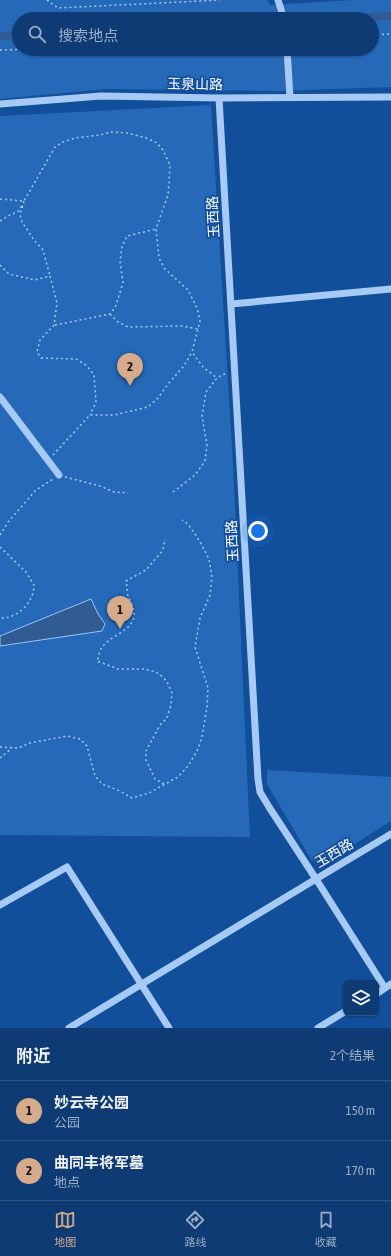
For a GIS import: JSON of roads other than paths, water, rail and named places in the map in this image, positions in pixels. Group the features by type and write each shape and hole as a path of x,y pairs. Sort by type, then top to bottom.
{"street":[{"path":"278,0 282,12"},
{"path":"287,56 290,98"},
{"name":"玉泉山路","path":"0,104 101,96 220,98 391,97"},
{"name":"玉西路","path":"220,98 258,779 260,792 316,879 391,834"},
{"path":"231,304 391,289"},
{"path":"0,397 59,475"},
{"path":"0,905 67,867 169,1028"},
{"path":"70,1028 316,879 388,986 379,992"},
{"path":"318,1028 343,1014"}],"waterway":[{"path":"379,17 391,16"},
{"path":"0,36 12,35"}],"place":[{"name":"曲同丰将军墓","path":"130,386"},
{"name":"妙云寺公园","path":"120,629"}]}
